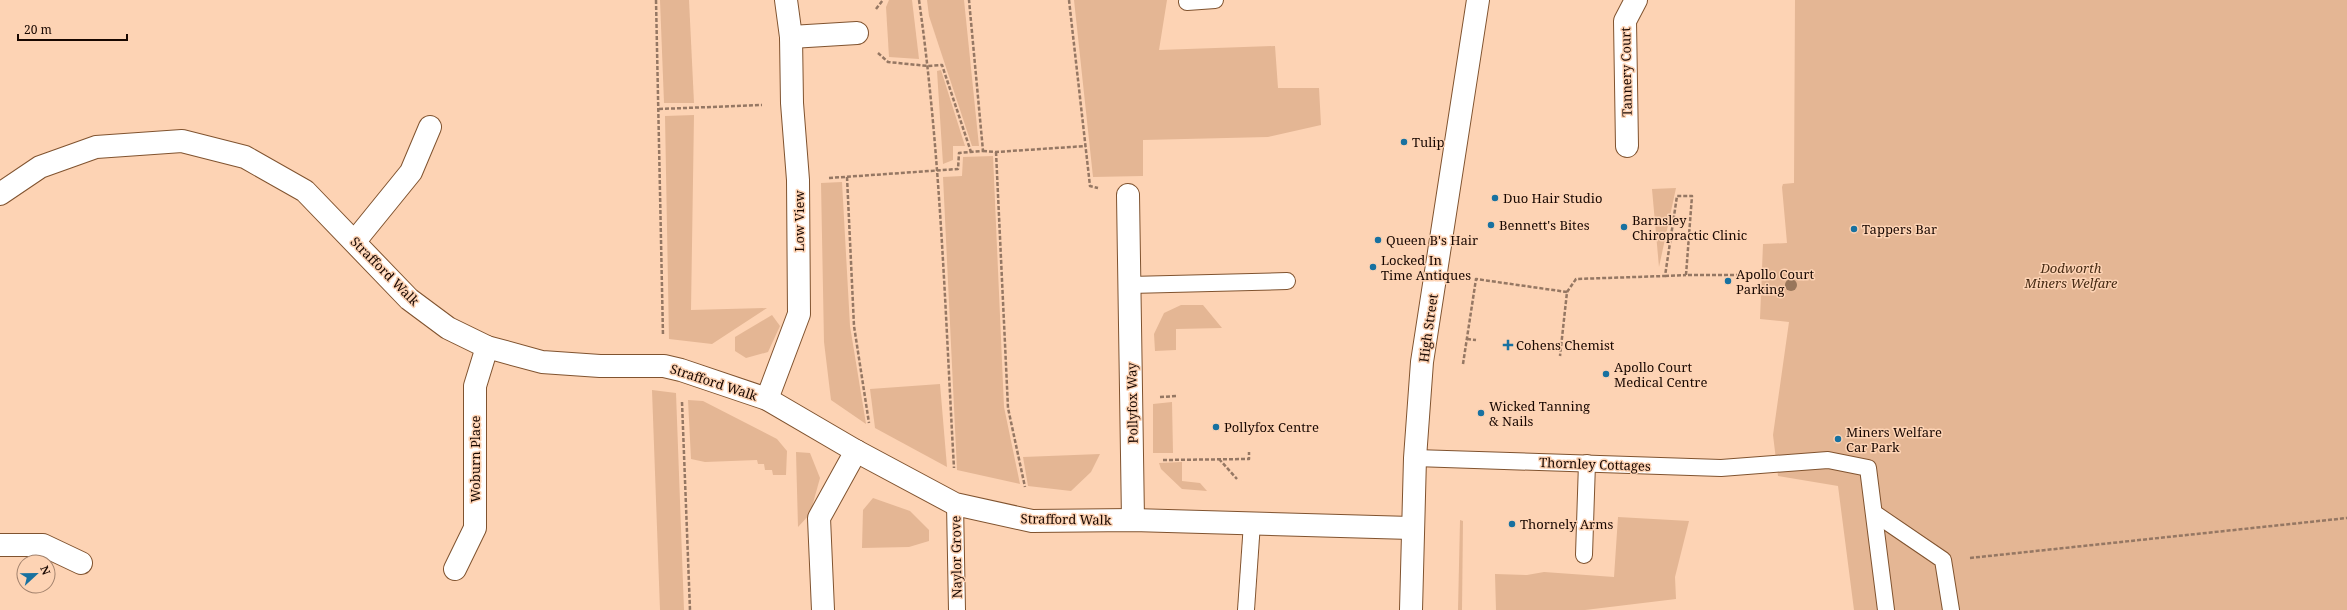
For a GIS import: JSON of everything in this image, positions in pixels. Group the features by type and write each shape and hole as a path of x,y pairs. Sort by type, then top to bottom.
{"street":[{"name":"Low View","path":"767,400 799,314 798,180 792,103 791,37 786,0"},
{"name":"High Street","path":"1411,610 1411,528 1422,362 1478,0"},
{"name":"Tannery Court","path":"1627,146 1624,21 1636,0"},
{"path":"791,37 857,33"},
{"path":"355,241 411,172 430,127"},
{"name":"Strafford Walk","path":"0,194 40,167 96,147 182,141 245,157 305,191 355,241 409,299 448,328 487,347 542,362 600,366 673,368 767,400 856,451 956,504 1032,520 1133,520 1411,528"},
{"name":"Pollyfox Way","path":"1128,195 1133,520"},
{"name":"Woburn Place","path":"455,569 475,528 475,386 487,347"},
{"path":"823,610 819,518 856,451"},
{"path":"0,545 43,545 81,563"}],"lane":[{"path":"1187,2 1215,0"},
{"path":"1130,285 1287,281"},
{"name":"Thornley Cottages","path":"1415,458 1722,468 1828,460 1868,468 1874,514"},
{"path":"1584,556 1587,463"},
{"name":"Naylor Grove","path":"956,504 957,610"},
{"path":"1874,514 1943,560 1950,610"},
{"path":"1874,514 1886,610"},
{"path":"1246,610 1252,523"}],"path":[{"path":"656,0 673,368 690,610"},
{"path":"919,0 928,66 938,171 956,504"},
{"path":"969,0 983,151"},
{"path":"1069,0 1090,186 1128,195"},
{"path":"857,33 888,62 928,66 942,65 972,152"},
{"path":"660,109 792,103"},
{"path":"798,180 958,169 959,153 1086,146"},
{"path":"996,152 1008,408 1032,520"},
{"path":"847,177 854,326 870,429 856,451"},
{"path":"1665,276 1677,196 1692,196 1686,275"},
{"path":"1560,356 1567,292 1576,279 1686,275 1737,275"},
{"path":"1463,364 1476,279 1567,292"},
{"path":"1467,339 1476,340"},
{"path":"1133,461 1249,459 1248,452"},
{"path":"1219,459 1237,479"},
{"path":"1943,560 2347,518"}],"green space":[{"path":"660,0 689,0 694,103 664,103"},
{"path":"889,0 912,0 919,59 889,57 886,7"},
{"path":"927,0 964,0 979,146 972,146 929,16"},
{"path":"1074,0 1167,0 1159,50 1275,46 1278,88 1319,88 1321,125 1268,137 1143,140 1143,176 1093,177"},
{"name":"Dodworth Miners Welfare","path":"1795,0 2347,0 2347,610 1854,610 1838,486 1778,476 1773,435 1789,322 1760,319 1763,244 1787,243 1782,187 1783,184 1794,183"},
{"path":"941,70 965,146 953,146 953,160 943,164 937,71"},
{"path":"694,115 691,310 767,308 712,344 669,339 665,116"},
{"path":"993,156 1004,407 1020,484 957,470 943,177 962,176 963,157"},
{"path":"842,182 850,326 866,424 831,400 824,342 821,183"},
{"path":"1676,188 1659,267 1652,189"},
{"path":"1181,305 1203,305 1222,328 1176,329 1176,350 1155,351 1154,334 1164,313"},
{"path":"772,315 780,326 768,352 746,358 735,351 735,337"},
{"path":"940,384 947,467 875,428 870,389"},
{"path":"652,390 676,393 684,610 660,610"},
{"path":"688,400 703,401 777,439 787,451 786,475 773,475 772,470 765,470 764,464 758,464 757,460 705,462 691,459"},
{"path":"1172,402 1173,453 1153,453 1153,404"},
{"path":"796,452 810,453 820,478 810,514 798,527"},
{"path":"1100,454 1091,472 1071,491 1028,486 1023,457"},
{"path":"1182,462 1182,481 1200,483 1207,491 1182,489 1161,469 1159,463"},
{"path":"873,498 910,511 929,530 929,541 909,547 862,548 863,510"},
{"path":"1618,517 1689,521 1675,577 1676,599 1585,610 1496,610 1495,574 1527,575 1544,572 1614,577"},
{"path":"1460,520 1463,521 1462,610 1458,610"}],"place":[{"name":"Tulip","path":"1404,142"},
{"name":"Duo Hair Studio","path":"1495,198"},
{"name":"Bennett's Bites","path":"1491,225"},
{"name":"Barnsley Chiropractic Clinic","path":"1624,227"},
{"name":"Tappers Bar","path":"1854,229"},
{"name":"Queen B's Hair","path":"1378,240"},
{"name":"Locked In Time Antiques","path":"1373,267"},
{"name":"Apollo Court Parking","path":"1728,281"},
{"name":"Cohens Chemist","path":"1508,345"},
{"name":"Apollo Court Medical Centre","path":"1606,374"},
{"name":"Wicked Tanning & Nails","path":"1481,413"},
{"name":"Pollyfox Centre","path":"1216,427"},
{"name":"Miners Welfare Car Park","path":"1838,439"},
{"name":"Thornely Arms","path":"1512,524"}]}
